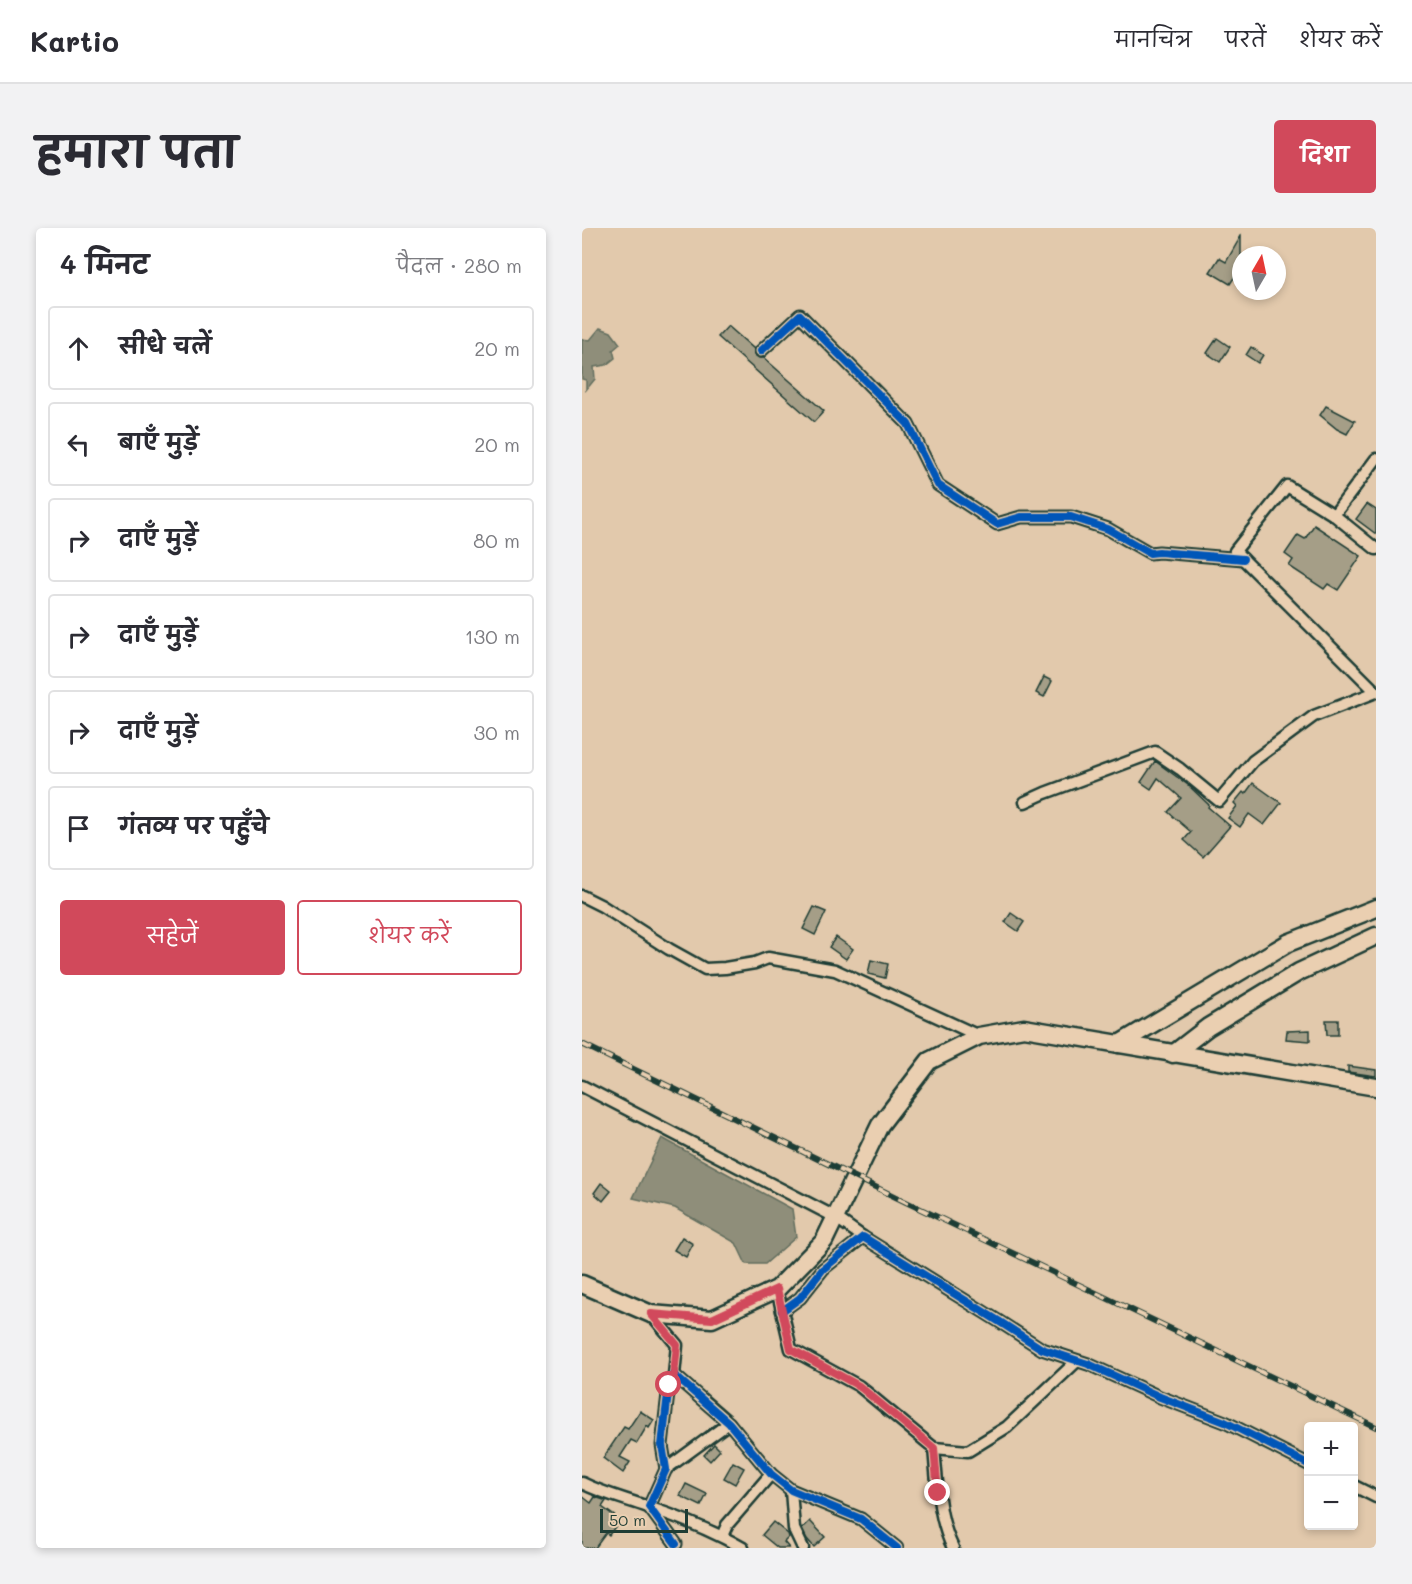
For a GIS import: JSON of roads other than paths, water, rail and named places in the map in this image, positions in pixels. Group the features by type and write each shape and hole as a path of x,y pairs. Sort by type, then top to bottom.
{"main road":[{"path":"1119,1044 1288,943 1376,908"},
{"path":"1173,1054 1209,1027 1299,972 1376,936"},
{"path":"582,1284 651,1314 712,1319 777,1289 824,1241 880,1125 929,1061 979,1036 1024,1028 1376,1087"}],"street":[{"path":"761,351 800,315 908,424 938,485 997,524 1021,517 1071,518 1108,529 1150,553 1243,559"},
{"path":"1334,515 1376,459"},
{"path":"1025,802 1155,753 1219,801 1253,761 1314,716 1376,692 1235,551 1287,486 1334,515 1376,549"},
{"path":"582,896 705,969 755,963 768,958 835,970 979,1036"},
{"path":"582,1086 835,1217 863,1237 1042,1349 1088,1364 1160,1397 1225,1422 1304,1462"},
{"path":"782,1311 800,1298 823,1269 863,1237"},
{"path":"777,1289 791,1349 859,1386 934,1448 968,1451 1007,1427 1077,1361"},
{"path":"651,1314 677,1345 674,1375 669,1385 662,1445 666,1469"},
{"path":"674,1375 729,1423 771,1474 791,1490 861,1519 897,1548"},
{"path":"649,1507 666,1469 729,1423"},
{"path":"934,1448 938,1493 948,1537 953,1548"},
{"path":"722,1536 727,1525 771,1474"},
{"path":"582,1483 600,1492 649,1507 722,1536 743,1548"},
{"path":"1358,1488 1376,1497"},
{"path":"791,1490 794,1529 803,1548"},
{"path":"649,1507 676,1544"}],"railway":[{"path":"582,1044 1376,1427"}]}
